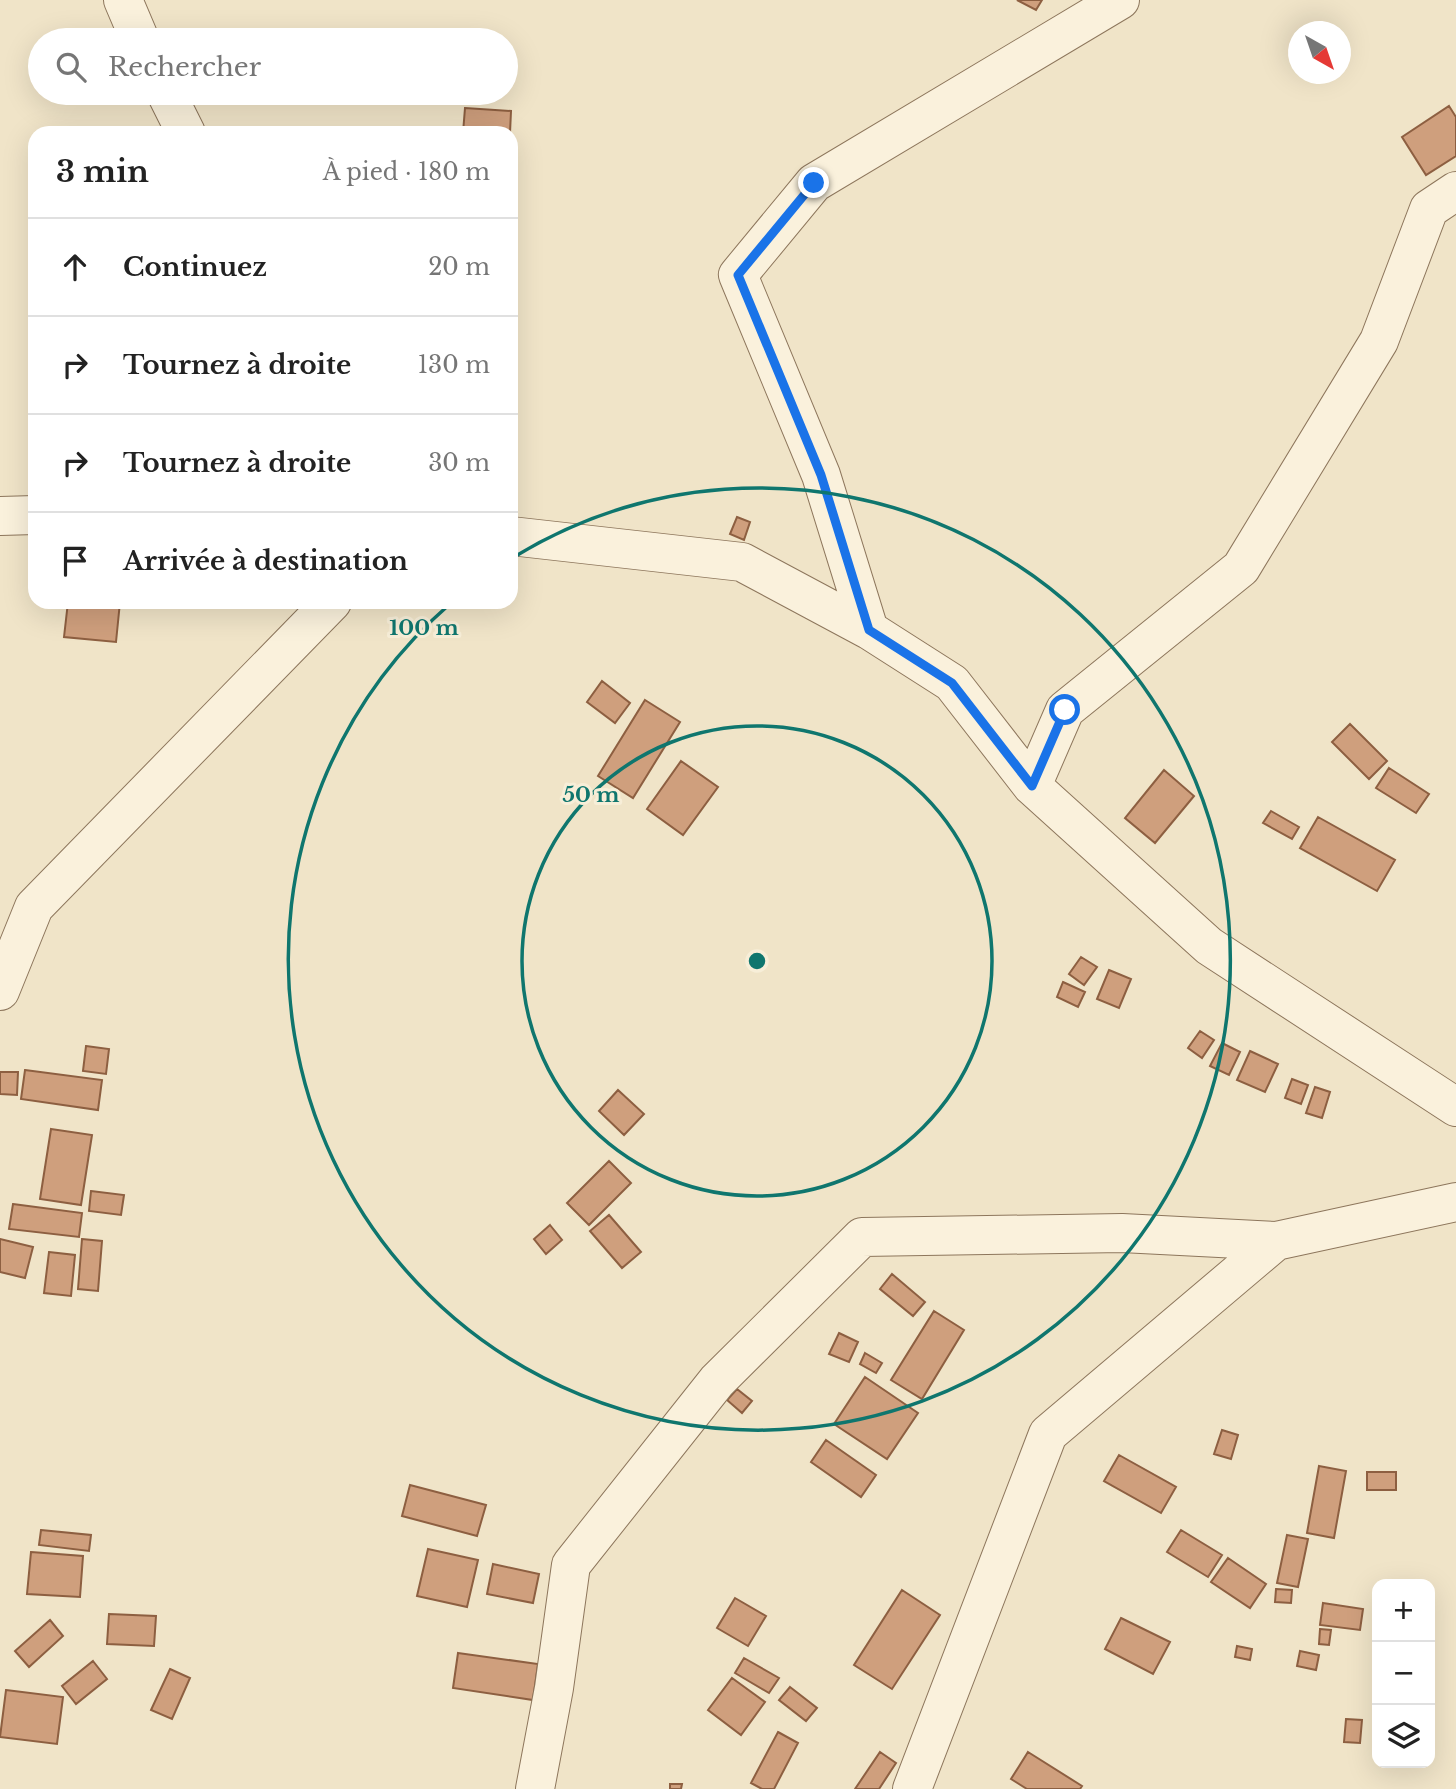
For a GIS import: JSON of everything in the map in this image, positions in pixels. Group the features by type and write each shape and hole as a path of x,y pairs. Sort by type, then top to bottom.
{"street":[{"path":"124,0 135,28"},
{"path":"869,630 821,475 738,275 814,183 1120,0"},
{"path":"172,105 182,126"},
{"path":"1032,786 1065,710 1241,568 1379,341 1429,209 1456,191"},
{"path":"0,516 28,515"},
{"path":"518,537 742,562 869,630 952,683 1032,786 1209,946 1456,1107"},
{"path":"0,991 34,907 325,609"},
{"path":"535,1789 554,1688 571,1565 717,1381 862,1237 1122,1233 1276,1241 1456,1202"},
{"path":"912,1789 1048,1434 1276,1241"}],"building":[{"path":"1017,0 1042,0 1036,10"},
{"path":"1449,106 1456,117 1456,156 1426,175 1402,137"},
{"path":"465,108 511,111 510,126 464,126"},
{"path":"737,517 750,522 744,540 730,534"},
{"path":"67,609 119,609 116,642 64,637"},
{"path":"602,681 630,703 615,723 587,702"},
{"path":"645,700 680,722 633,798 598,776"},
{"path":"1350,724 1387,761 1369,779 1332,742"},
{"path":"681,761 718,787 683,835 647,809"},
{"path":"1389,768 1429,794 1416,813 1376,788"},
{"path":"1164,770 1194,796 1155,843 1125,818"},
{"path":"1271,811 1299,827 1292,839 1263,823"},
{"path":"1318,817 1395,860 1377,891 1300,848"},
{"path":"1081,957 1097,967 1084,985 1069,974"},
{"path":"1109,970 1131,979 1119,1008 1097,999"},
{"path":"1063,982 1085,992 1078,1007 1057,997"},
{"path":"1200,1031 1214,1040 1202,1058 1188,1048"},
{"path":"1222,1043 1240,1052 1229,1075 1210,1066"},
{"path":"86,1046 109,1049 106,1074 83,1071"},
{"path":"1250,1051 1278,1064 1265,1092 1237,1080"},
{"path":"25,1070 102,1080 98,1110 21,1099"},
{"path":"0,1072 18,1072 17,1095 0,1094"},
{"path":"1292,1079 1308,1085 1301,1104 1285,1098"},
{"path":"1315,1087 1330,1092 1322,1118 1306,1113"},
{"path":"618,1090 644,1114 624,1135 599,1111"},
{"path":"51,1129 92,1135 81,1205 40,1199"},
{"path":"609,1161 631,1183 589,1225 567,1203"},
{"path":"91,1191 124,1195 121,1215 89,1211"},
{"path":"13,1204 82,1213 79,1237 9,1229"},
{"path":"609,1215 641,1252 622,1268 590,1231"},
{"path":"550,1225 562,1240 546,1254 534,1239"},
{"path":"0,1239 33,1247 25,1278 0,1272"},
{"path":"82,1239 102,1241 98,1291 78,1289"},
{"path":"49,1252 75,1255 71,1296 44,1293"},
{"path":"892,1274 925,1302 913,1316 880,1289"},
{"path":"934,1311 964,1330 922,1399 891,1380"},
{"path":"839,1333 858,1342 849,1362 829,1354"},
{"path":"865,1353 882,1363 876,1373 860,1364"},
{"path":"865,1377 918,1413 887,1459 834,1424"},
{"path":"737,1389 752,1401 742,1413 727,1400"},
{"path":"1222,1430 1238,1435 1231,1459 1214,1454"},
{"path":"826,1440 876,1475 861,1497 811,1462"},
{"path":"1119,1455 1176,1487 1161,1513 1104,1481"},
{"path":"1319,1466 1346,1471 1334,1538 1307,1533"},
{"path":"1367,1472 1396,1472 1396,1490 1367,1490"},
{"path":"410,1485 486,1505 477,1536 402,1516"},
{"path":"41,1530 91,1535 89,1551 39,1545"},
{"path":"1181,1530 1222,1555 1208,1577 1167,1552"},
{"path":"1287,1535 1308,1539 1298,1587 1277,1583"},
{"path":"428,1549 478,1560 467,1607 417,1596"},
{"path":"31,1552 83,1556 80,1597 27,1594"},
{"path":"1228,1558 1266,1584 1250,1608 1211,1582"},
{"path":"493,1564 539,1574 533,1603 487,1594"},
{"path":"1276,1589 1292,1590 1291,1603 1275,1602"},
{"path":"902,1590 940,1615 892,1689 854,1665"},
{"path":"735,1598 766,1616 748,1646 717,1628"},
{"path":"1323,1603 1363,1609 1360,1630 1320,1625"},
{"path":"109,1614 156,1616 154,1646 107,1644"},
{"path":"1121,1618 1170,1642 1153,1674 1105,1649"},
{"path":"50,1620 63,1636 29,1667 15,1651"},
{"path":"1320,1629 1331,1630 1329,1645 1319,1644"},
{"path":"1237,1646 1252,1649 1250,1660 1235,1657"},
{"path":"1300,1651 1319,1655 1316,1670 1297,1666"},
{"path":"458,1653 538,1664 533,1700 453,1688"},
{"path":"744,1658 779,1678 769,1693 735,1673"},
{"path":"93,1661 107,1679 76,1704 62,1686"},
{"path":"170,1669 190,1678 172,1719 151,1710"},
{"path":"732,1678 765,1702 741,1735 708,1710"},
{"path":"790,1687 817,1708 806,1721 779,1700"},
{"path":"6,1690 63,1697 57,1744 0,1737"},
{"path":"1346,1719 1362,1720 1360,1743 1344,1742"},
{"path":"778,1732 798,1743 774,1789 762,1789 751,1783"},
{"path":"880,1752 896,1763 879,1789 855,1789"},
{"path":"1028,1752 1082,1786 1080,1789 1027,1789 1011,1779"},
{"path":"670,1784 682,1784 681,1789 670,1789"}],"route":[{"path":"814,183 738,275 821,475 869,630 952,683 1032,786 1065,710"}]}
